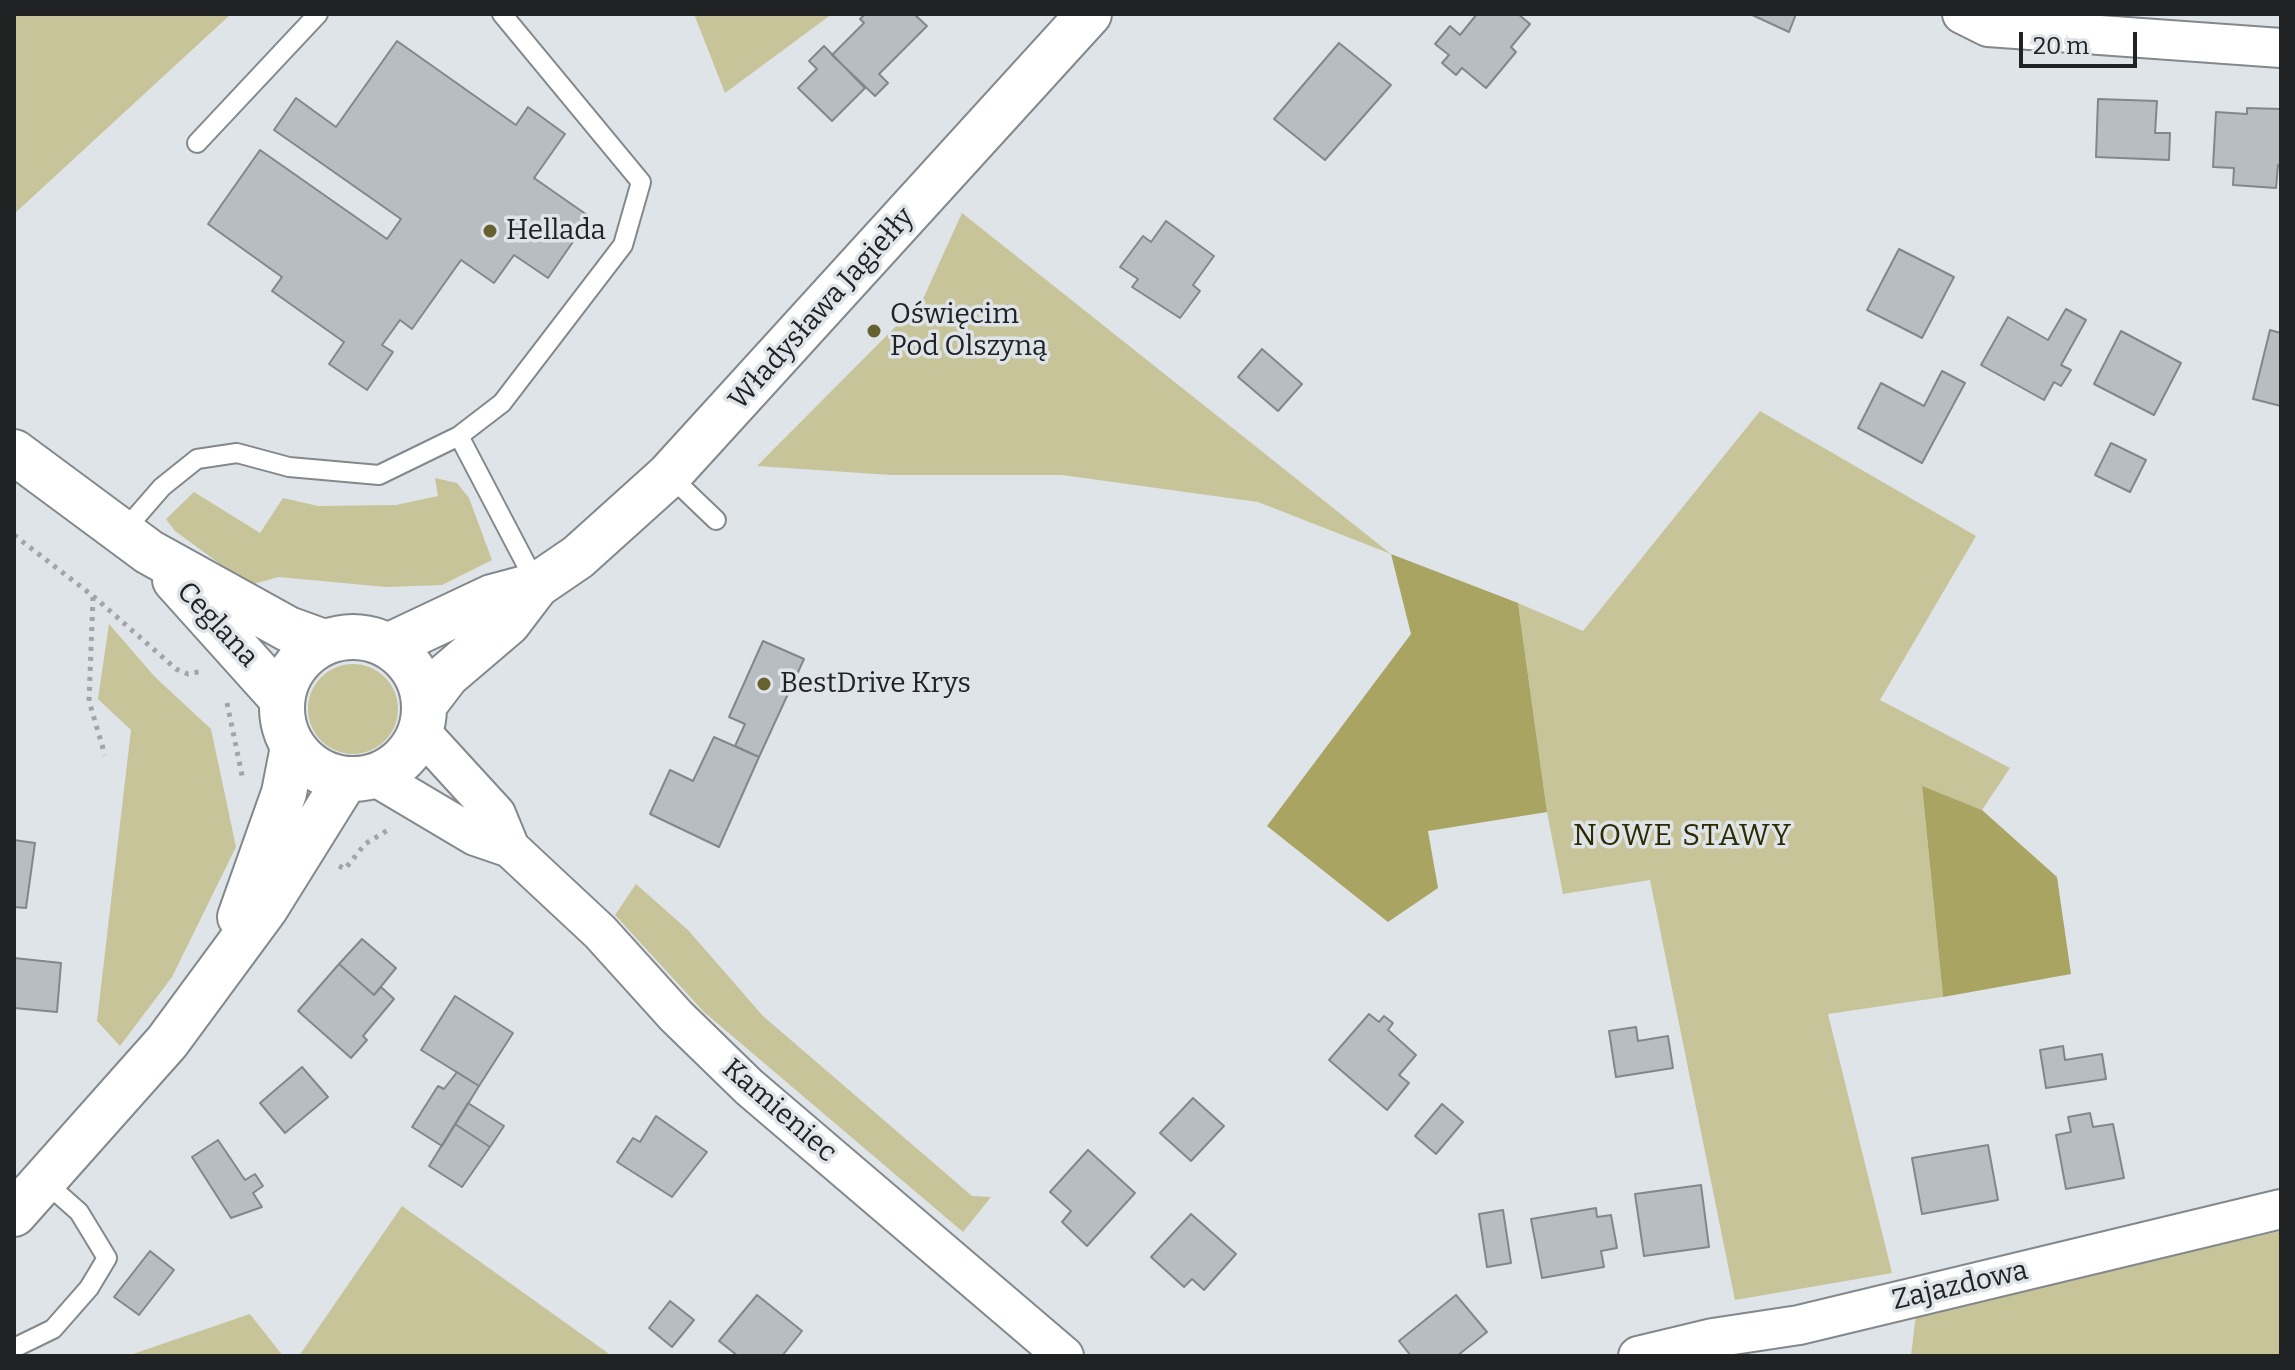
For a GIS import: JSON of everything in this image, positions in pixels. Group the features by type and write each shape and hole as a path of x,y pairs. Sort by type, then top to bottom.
{"street":[{"name":"Władysława Jagiełły","path":"422,718 447,675 508,623 537,585 578,557 669,475 1089,14"},
{"path":"1962,14 1988,27 2281,48"},
{"name":"Ceglana","path":"14,452 136,542 288,629 324,642"},
{"name":"Ceglana","path":"136,542 282,699"},
{"name":"Władysława Jagiełły","path":"388,646 492,597 537,585"},
{"path":"345,637 367,638 388,646 406,661 418,682 422,718 410,751 393,766 360,777 326,774 308,763 293,747 286,732 282,699 289,675 304,656 324,642 345,637"},
{"name":"Kamieniec","path":"422,718 496,814 510,848"},
{"path":"224,964 284,793 293,747"},
{"path":"14,1214 167,1042 360,777"},
{"name":"Kamieniec","path":"360,777 475,836 510,848 600,932 676,1016 749,1087 1064,1356"},
{"name":"Zajazdowa","path":"1638,1356 1713,1338 1799,1325 2281,1209"}],"lane":[{"path":"197,143 318,14"},
{"path":"136,542 162,487 197,459 237,453 289,467 379,475 459,436 502,403 623,245 641,182 502,14"},
{"path":"459,436 537,585"},
{"path":"669,475 716,520"},
{"path":"14,1348 53,1329 89,1288 107,1258 79,1212 44,1181"}],"path":[{"path":"14,535 93,596 176,669 188,674 208,671 213,678"},
{"path":"93,596 89,701 105,755"},
{"path":"222,693 231,715 245,790"},
{"path":"335,864 345,869 375,836 388,830 403,829"}],"shaded area":[{"path":"14,14 231,14 14,214"},
{"path":"694,14 832,14 725,93"},
{"path":"962,213 1391,554 1258,502 1062,475 891,475 757,466 923,299"},
{"path":"1760,411 1976,536 1880,700 2010,768 1982,810 1922,787 1943,997 1828,1014 1892,1273 1735,1300 1650,880 1563,894 1547,812 1518,603 1583,631"},
{"path":"435,478 457,483 469,498 492,560 442,585 386,587 279,577 249,585 175,531 166,519 194,492 260,533 283,498 318,506 396,505 438,496"},
{"path":"1391,554 1518,603 1547,812 1428,831 1438,888 1388,922 1267,826 1411,634"},
{"path":"109,624 155,677 211,729 236,847 172,977 120,1046 97,1021 131,730 98,699"},
{"path":"353,664 378,672 390,684 398,709 390,734 378,746 353,754 328,746 316,734 308,709 316,684 328,672"},
{"path":"1922,786 1982,810 2057,877 2071,974 1943,997"},
{"path":"636,884 688,930 763,1016 972,1196 991,1197 963,1232 704,1012 615,915"},
{"path":"402,1206 612,1356 299,1356"},
{"path":"2281,1231 2281,1356 1911,1356 1916,1314"},
{"path":"250,1314 283,1356 127,1356"}],"building":[{"path":"865,14 914,14 927,26 879,74 888,83 875,96 832,55 864,23 860,19"},
{"path":"1477,14 1518,14 1530,24 1511,47 1516,52 1486,88 1462,68 1456,75 1442,63 1449,55 1435,44 1450,26 1460,35"},
{"path":"1750,14 1796,14 1789,32"},
{"path":"397,41 516,125 528,107 565,134 534,178 590,217 548,278 514,255 494,283 461,260 412,329 400,320 382,345 393,352 367,390 329,364 344,342 272,291 282,277 208,224 260,150 387,239 401,219 274,130 296,98 336,127"},
{"path":"1339,43 1391,85 1325,160 1274,119"},
{"path":"824,46 865,88 832,121 798,88 817,69 809,61"},
{"path":"2098,99 2157,101 2155,133 2170,133 2169,160 2096,157"},
{"path":"2247,108 2281,109 2281,166 2278,165 2276,188 2233,185 2234,168 2213,167 2216,112 2247,114"},
{"path":"1166,221 1214,256 1193,285 1200,291 1180,318 1132,287 1138,279 1120,267 1143,236 1151,242"},
{"path":"1899,249 1954,277 1922,338 1867,310"},
{"path":"2066,309 2086,320 2061,365 2071,370 2061,386 2054,382 2044,400 1981,365 2008,317 2048,340"},
{"path":"2270,330 2281,333 2281,406 2253,399"},
{"path":"2121,331 2181,363 2154,415 2094,384"},
{"path":"1262,349 1302,384 1278,411 1238,377"},
{"path":"1942,371 1965,383 1922,463 1858,428 1881,383 1924,406"},
{"path":"2111,443 2146,460 2130,492 2095,475"},
{"path":"763,641 804,659 759,757 735,746 745,724 729,717"},
{"path":"714,737 759,757 719,847 650,814 670,770 693,781"},
{"path":"14,840 35,843 26,908 14,907"},
{"path":"362,939 396,968 374,995 339,964"},
{"path":"14,958 61,963 57,1012 14,1008"},
{"path":"339,964 374,995 381,987 394,999 363,1036 367,1040 351,1058 298,1011"},
{"path":"455,996 513,1033 479,1086 421,1050"},
{"path":"1369,1014 1379,1022 1384,1016 1393,1023 1388,1030 1416,1055 1399,1075 1409,1083 1387,1110 1329,1060"},
{"path":"1636,1027 1638,1041 1668,1036 1673,1068 1616,1077 1609,1031"},
{"path":"2063,1046 2065,1060 2102,1054 2106,1079 2046,1088 2040,1050"},
{"path":"302,1067 328,1097 285,1133 260,1103"},
{"path":"457,1072 479,1086 442,1146 412,1127 438,1086 444,1089"},
{"path":"1193,1098 1224,1126 1191,1161 1160,1133"},
{"path":"468,1103 504,1126 490,1147 455,1124"},
{"path":"1442,1104 1463,1122 1436,1154 1415,1136"},
{"path":"2090,1113 2093,1127 2113,1124 2124,1178 2066,1189 2056,1135 2071,1132 2068,1117"},
{"path":"656,1116 707,1152 672,1197 617,1162 633,1138 640,1142"},
{"path":"455,1124 490,1147 462,1187 429,1166"},
{"path":"218,1140 245,1180 255,1174 263,1186 253,1193 262,1207 231,1218 192,1157"},
{"path":"1988,1145 1998,1200 1922,1214 1912,1158"},
{"path":"1088,1150 1135,1193 1087,1246 1062,1222 1071,1211 1050,1192"},
{"path":"1701,1185 1709,1247 1644,1256 1635,1194"},
{"path":"1596,1208 1597,1217 1611,1215 1617,1248 1601,1251 1604,1267 1542,1278 1531,1219"},
{"path":"1503,1210 1511,1263 1487,1267 1479,1214"},
{"path":"1191,1214 1236,1254 1204,1290 1192,1279 1184,1287 1151,1257"},
{"path":"150,1251 174,1270 139,1315 114,1297"},
{"path":"757,1295 802,1331 782,1356 738,1356 719,1341"},
{"path":"1456,1295 1487,1332 1457,1356 1411,1356 1399,1341"},
{"path":"670,1301 694,1320 672,1347 649,1328"}],"place":[{"name":"Hellada","path":"490,231"},
{"name":"Oświęcim Pod Olszyną","path":"874,331"},
{"name":"BestDrive Krys","path":"764,684"}],"district":[{"name":"NOWE STAWY","path":"1683,837"}]}
